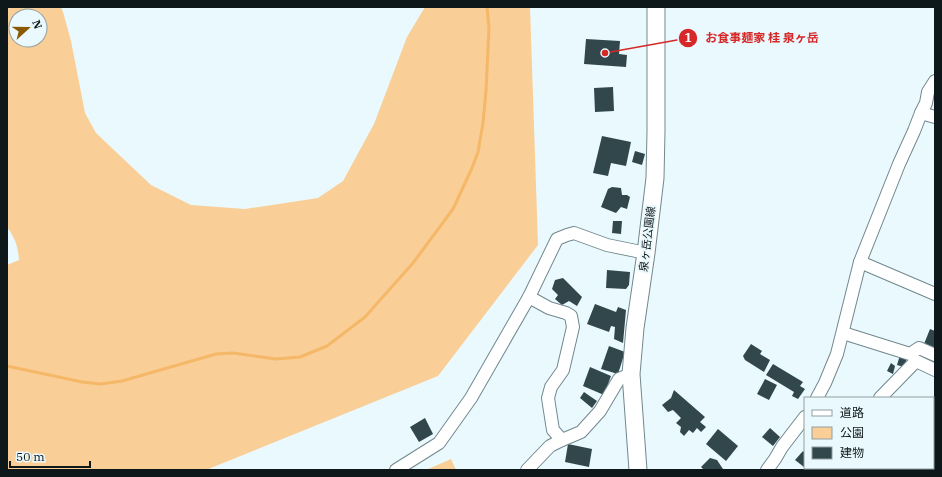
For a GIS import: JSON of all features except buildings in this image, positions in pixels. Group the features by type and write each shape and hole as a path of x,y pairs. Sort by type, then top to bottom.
{"main road":[{"name":"泉ヶ岳公園線","path":"638,470 631,374 635,328 655,178 656,7"}],"street":[{"path":"818,397 837,354 860,262 920,113 926,103 928,92 935,81"},
{"path":"920,113 935,117"},
{"path":"396,470 439,443 472,398 529,297 557,239 574,233 607,245 646,254"},
{"path":"860,262 934,294"},
{"path":"529,297 549,308 572,316 573,327 563,370 551,387 548,398 553,430 562,440"},
{"path":"842,333 910,354 919,348 935,355"},
{"path":"881,397 916,361 935,370"},
{"path":"527,470 550,446 581,432 600,411 619,379 631,374"},
{"path":"767,470 782,447 804,419"}],"green space":[{"path":"7,7 61,7 71,41 85,113 96,133 151,185 191,205 245,209 318,198 343,181 374,124 407,37 425,7 530,7 538,245 438,376 206,470 7,470 7,265 19,260 16,242 7,227"},
{"path":"451,459 456,470 426,470"}],"waterway":[{"path":"7,366 82,382 101,384 122,381 216,354 233,353 276,359 300,357 327,346 365,317 413,263 453,209 478,152 483,123 489,28 487,7"}],"place":[{"name":"お食事麺家 桂 泉ヶ岳","path":"605,53"}]}
